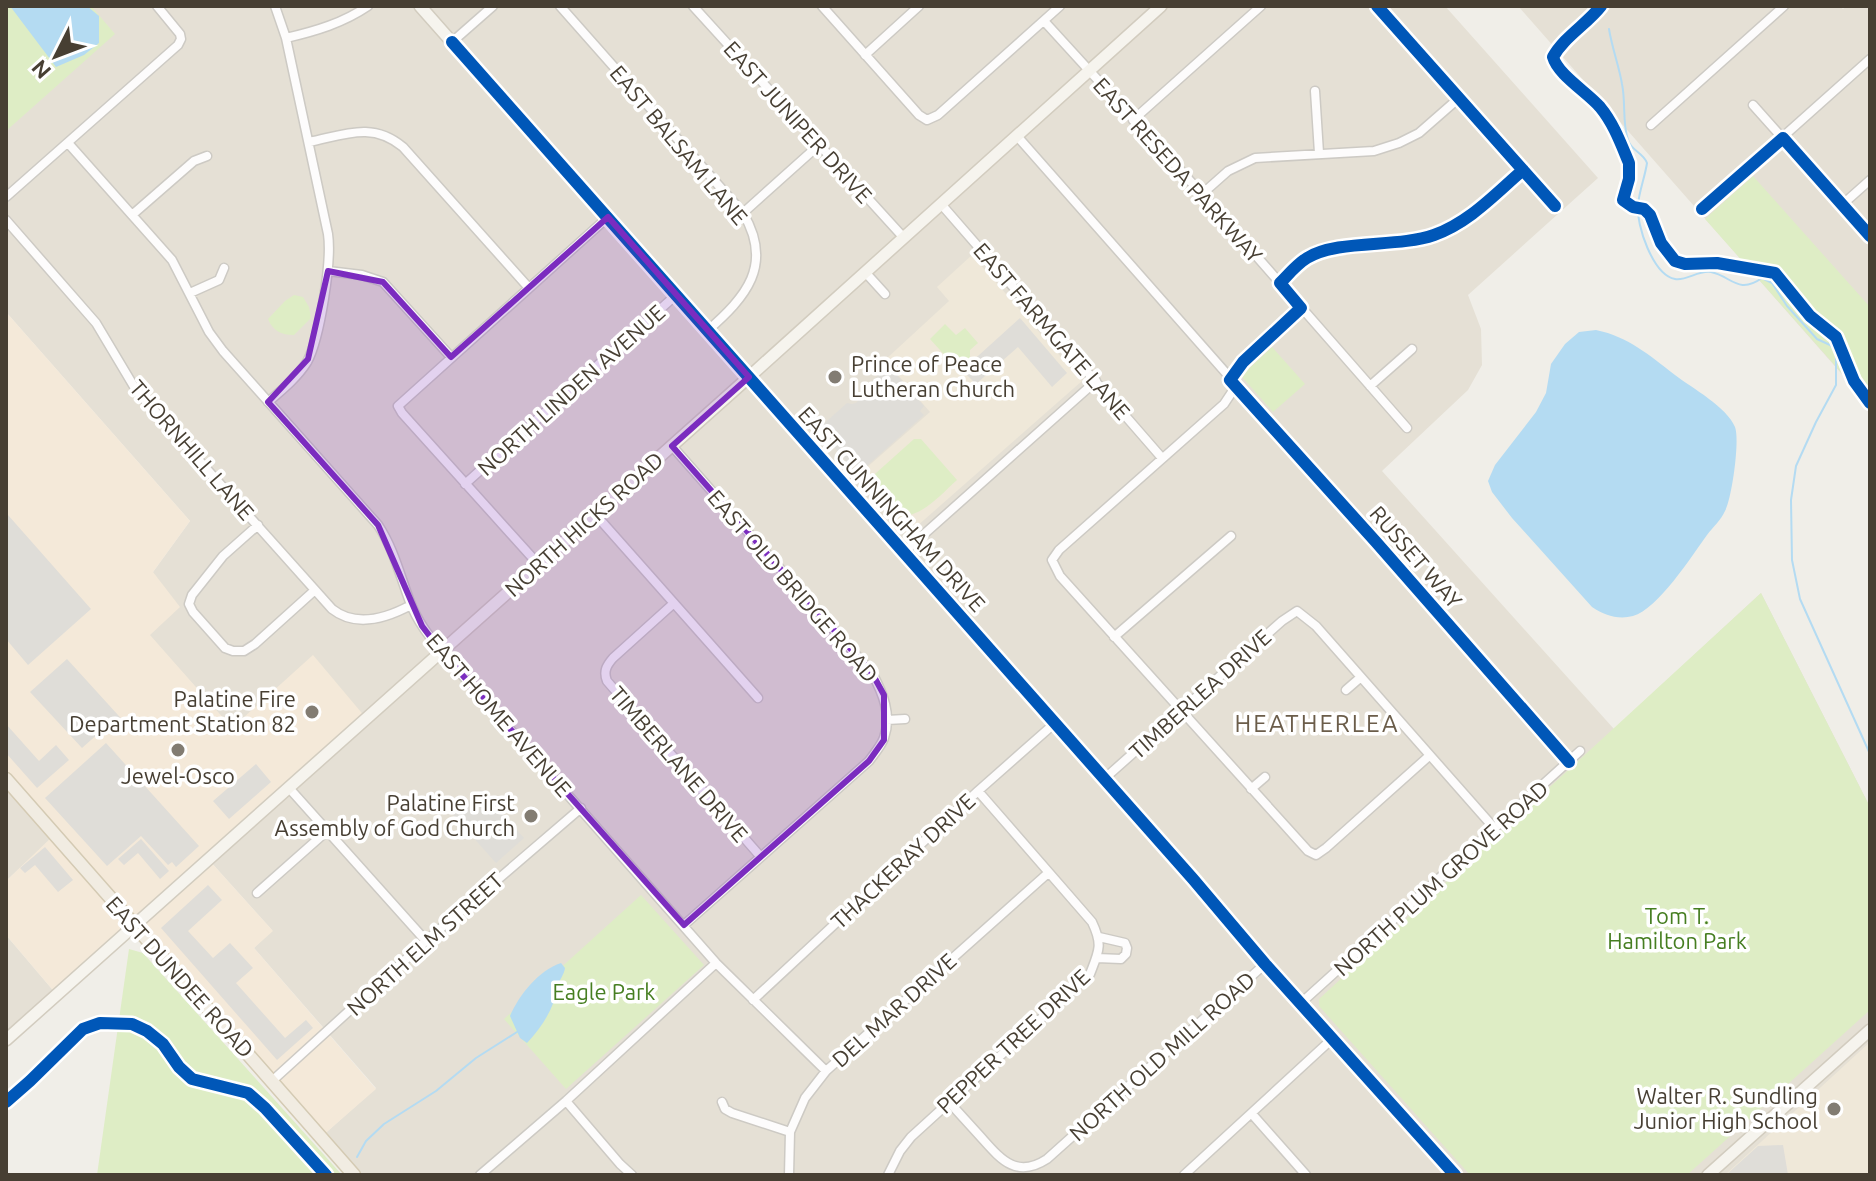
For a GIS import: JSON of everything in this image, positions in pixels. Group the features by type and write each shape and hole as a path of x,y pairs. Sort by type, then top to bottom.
{"main road":[{"name":"EAST DUNDEE ROAD","path":"6,779 354,1175"}],"street":[{"path":"6,197 178,45 181,39 178,29 157,6"},
{"path":"268,402 295,378 313,348 328,271 329,244 286,38 275,6"},
{"path":"286,38 328,27 368,6"},
{"name":"EAST CUNNINGHAM DRIVE","path":"420,6 1455,1175"},
{"path":"452,42 493,6"},
{"name":"EAST BALSAM LANE","path":"560,6 747,219 756,258 753,275 738,302 707,331"},
{"name":"EAST JUNIPER DRIVE","path":"693,6 904,238"},
{"path":"822,6 919,115 927,120 938,115 1060,6"},
{"path":"865,55 919,6"},
{"name":"NORTH HICKS ROAD","path":"6,1040 1161,6"},
{"path":"1133,120 1261,6"},
{"path":"1377,6 1555,206"},
{"path":"1651,125 1784,6"},
{"name":"EAST RESEDA PARKWAY","path":"1044,21 1202,194 1407,428"},
{"path":"1702,209 1870,59"},
{"path":"1315,91 1319,153"},
{"path":"1202,194 1228,171 1255,158 1374,151 1399,143 1419,133 1459,98"},
{"path":"1753,105 1870,236"},
{"path":"309,142 366,131 394,140 529,288"},
{"name":"RUSSET WAY","path":"1017,136 1569,762"},
{"name":"EAST HOME AVENUE","path":"68,143 172,260 209,332 223,351 378,525 390,546 411,605 441,651 716,963 826,1071"},
{"path":"743,213 820,144"},
{"path":"132,215 194,161 207,156"},
{"path":"1280,283 1306,259 1319,252 1412,241 1452,227 1474,213 1523,170"},
{"path":"1843,204 1870,180"},
{"name":"EAST FARMGATE LANE","path":"941,204 1162,458"},
{"path":"538,564 398,406 608,217"},
{"name":"THORNHILL LANE","path":"6,220 96,323 136,390 335,612 352,619 373,619 411,605"},
{"path":"190,293 219,280 224,268"},
{"path":"328,271 373,277 383,282 451,357"},
{"path":"865,272 885,294"},
{"name":"NORTH LINDEN AVENUE","path":"465,484 676,295"},
{"path":"1301,308 1243,362 1224,404 1059,550 1052,560 1060,576 1308,851 1316,855 1429,756"},
{"path":"1370,386 1412,349"},
{"path":"904,552 1096,381"},
{"name":"EAST OLD BRIDGE ROAD","path":"672,446 872,673 884,695 887,720"},
{"path":"595,514 758,698"},
{"path":"258,525 223,556 192,595 189,604 193,612 225,648 244,651 315,590"},
{"path":"1114,637 1231,536"},
{"name":"TIMBERLANE DRIVE","path":"674,603 613,658 607,665 605,676 760,856"},
{"name":"TIMBERLEA DRIVE","path":"1104,779 1297,611 1312,621 1361,677"},
{"path":"1346,690 1361,677 1495,829"},
{"path":"684,925 869,761 884,740 887,720 905,719"},
{"name":"THACKERAY DRIVE","path":"753,1000 1055,723"},
{"name":"NORTH PLUM GROVE ROAD","path":"1301,1003 1580,751"},
{"path":"1251,789 1265,777"},
{"path":"289,788 426,941"},
{"path":"978,791 1047,874 1092,922 1099,937 1125,943 1126,954 1121,959 1097,958"},
{"name":"NORTH ELM STREET","path":"272,1081 426,941 581,808"},
{"path":"257,893 327,831"},
{"name":"DEL MAR DRIVE","path":"789,1175 790,1132 805,1098 826,1071 1047,874"},
{"name":"PEPPER TREE DRIVE","path":"888,1175 906,1143 1090,974 1099,953 1099,937"},
{"path":"480,1175 566,1101 716,963"},
{"name":"NORTH OLD MILL ROAD","path":"949,1102 1000,1159 1012,1166 1036,1165 1047,1159 1265,964"},
{"path":"1708,1175 1870,1030"},
{"path":"1184,1175 1332,1039"},
{"path":"566,1101 632,1175"},
{"path":"722,1102 725,1109 732,1113 790,1132"},
{"path":"1252,1114 1306,1175"}],"highlighted area":[{"path":"608,217 749,377 672,446 872,673 884,695 884,740 869,761 684,925 441,651 422,626 378,525 268,402 308,359 328,271 383,282 451,357"}],"shaded area":[{"path":"6,6 1445,6 1598,178 1468,295 1481,329 1482,365 1468,390 1382,471 1614,729 1761,593 1870,807 1870,1175 354,1175 321,1137 376,1088 254,948 272,930 209,860 232,728 149,635 153,572 190,521 6,312"},
{"path":"1518,6 1840,6 1843,9 1846,6 1870,6 1870,406"},
{"path":"972,255 1082,381 908,534 857,476 930,412 885,360 949,301 937,287"},
{"path":"6,312 190,521 153,572 180,607 150,635 232,728 313,655 366,718 209,860 273,931 254,948 376,1089 321,1137 135,927 57,995 6,935 6,881 54,835 6,779"},
{"path":"1020,318 1067,373 1052,387 1018,347 976,384 967,375 968,365"},
{"path":"884,370 888,375 893,371 924,406 920,411 924,415 861,471 851,459 847,462 818,429 847,403 856,403"},
{"path":"8,515 91,609 28,665 6,639"},
{"path":"67,659 128,726 120,734 110,723 82,748 30,692"},
{"path":"6,724 39,761 56,745 69,760 37,788 6,753"},
{"path":"106,743 199,846 176,867 172,862 168,865 141,836 107,866 45,798"},
{"path":"256,764 271,782 229,819 213,801"},
{"path":"6,779 55,835 6,881"},
{"path":"481,790 524,838 496,863 453,815"},
{"path":"141,839 169,871 160,879 138,853 124,865 118,859"},
{"path":"45,847 73,880 58,892 35,865 25,873 20,868"},
{"path":"208,885 222,900 188,931 213,958 230,943 253,968 236,983 285,1038 306,1020 313,1028 277,1060 161,928"},
{"path":"6,935 57,995 6,1040"},
{"name":"Walter R. Sundling Junior High School","path":"1870,1042 1870,1175 1725,1175"},
{"path":"1783,1145 1788,1175 1726,1175 1758,1146"}],"green space":[{"path":"6,6 91,6 115,34 6,131"},
{"path":"1753,176 1870,307 1870,405 1705,219"},
{"path":"294,295 303,297 311,318 294,335 278,332 268,319"},
{"path":"945,324 956,335 965,328 978,343 970,350 970,362 949,360 930,339"},
{"path":"1272,347 1305,384 1273,412 1242,377"},
{"path":"914,439 921,439 957,480 921,510 895,516 866,482"},
{"name":"Tom T. Hamilton Park","path":"1761,593 1870,807 1870,1010 1687,1175 1470,1175 1319,1006 1319,999"},
{"name":"Eagle Park","path":"641,895 704,965 566,1089 504,1019"},
{"path":"129,949 143,953 342,1175 97,1175"}],"water":[{"path":"10,6 87,6 99,16 99,43 84,55 56,67"},
{"path":"1596,330 1619,337 1638,348 1708,398 1725,412 1736,434 1733,482 1723,514 1663,593 1643,611 1627,617 1611,616 1592,607 1512,518 1492,492 1488,481 1495,465 1536,412 1546,393 1551,364 1565,344 1579,332"},
{"path":"561,963 565,968 551,1009 527,1043 520,1038 510,1016 531,984 545,971"}],"waterway":[{"path":"1609,29 1622,84 1628,140 1647,163 1639,200 1640,224 1648,248 1660,269 1675,279 1711,272 1741,285 1762,278 1772,283 1787,306 1817,339 1836,351 1836,385 1796,466 1791,500 1792,560 1800,599 1870,754"},
{"path":"357,1157 366,1141 384,1124 436,1091 476,1058 517,1032"}],"cycle path":[{"path":"1377,6 1555,206"},
{"path":"1601,6 1553,57 1567,77 1600,107 1617,134 1629,163 1629,179 1623,200 1650,215 1661,243 1675,261 1685,264 1717,263 1775,273 1810,316 1836,337 1854,381 1870,403"},
{"path":"452,42 1265,964 1455,1175"},
{"path":"1702,209 1783,138 1870,236"},
{"path":"1523,170 1471,215 1434,235 1335,248 1303,260 1280,283 1301,308 1243,362 1230,380 1569,762"},
{"path":"6,1102 83,1029 100,1023 132,1024 163,1044 192,1079 248,1093 326,1175"}],"place":[{"name":"Prince of Peace Lutheran Church","path":"835,377"},
{"name":"Palatine Fire Department Station 82","path":"312,712"},
{"name":"Jewel-Osco","path":"178,750"},
{"name":"Palatine First Assembly of God Church","path":"531,816"},
{"name":"Walter R. Sundling Junior High School","path":"1834,1109"}],"district":[{"name":"HEATHERLEA","path":"1317,724"}]}
